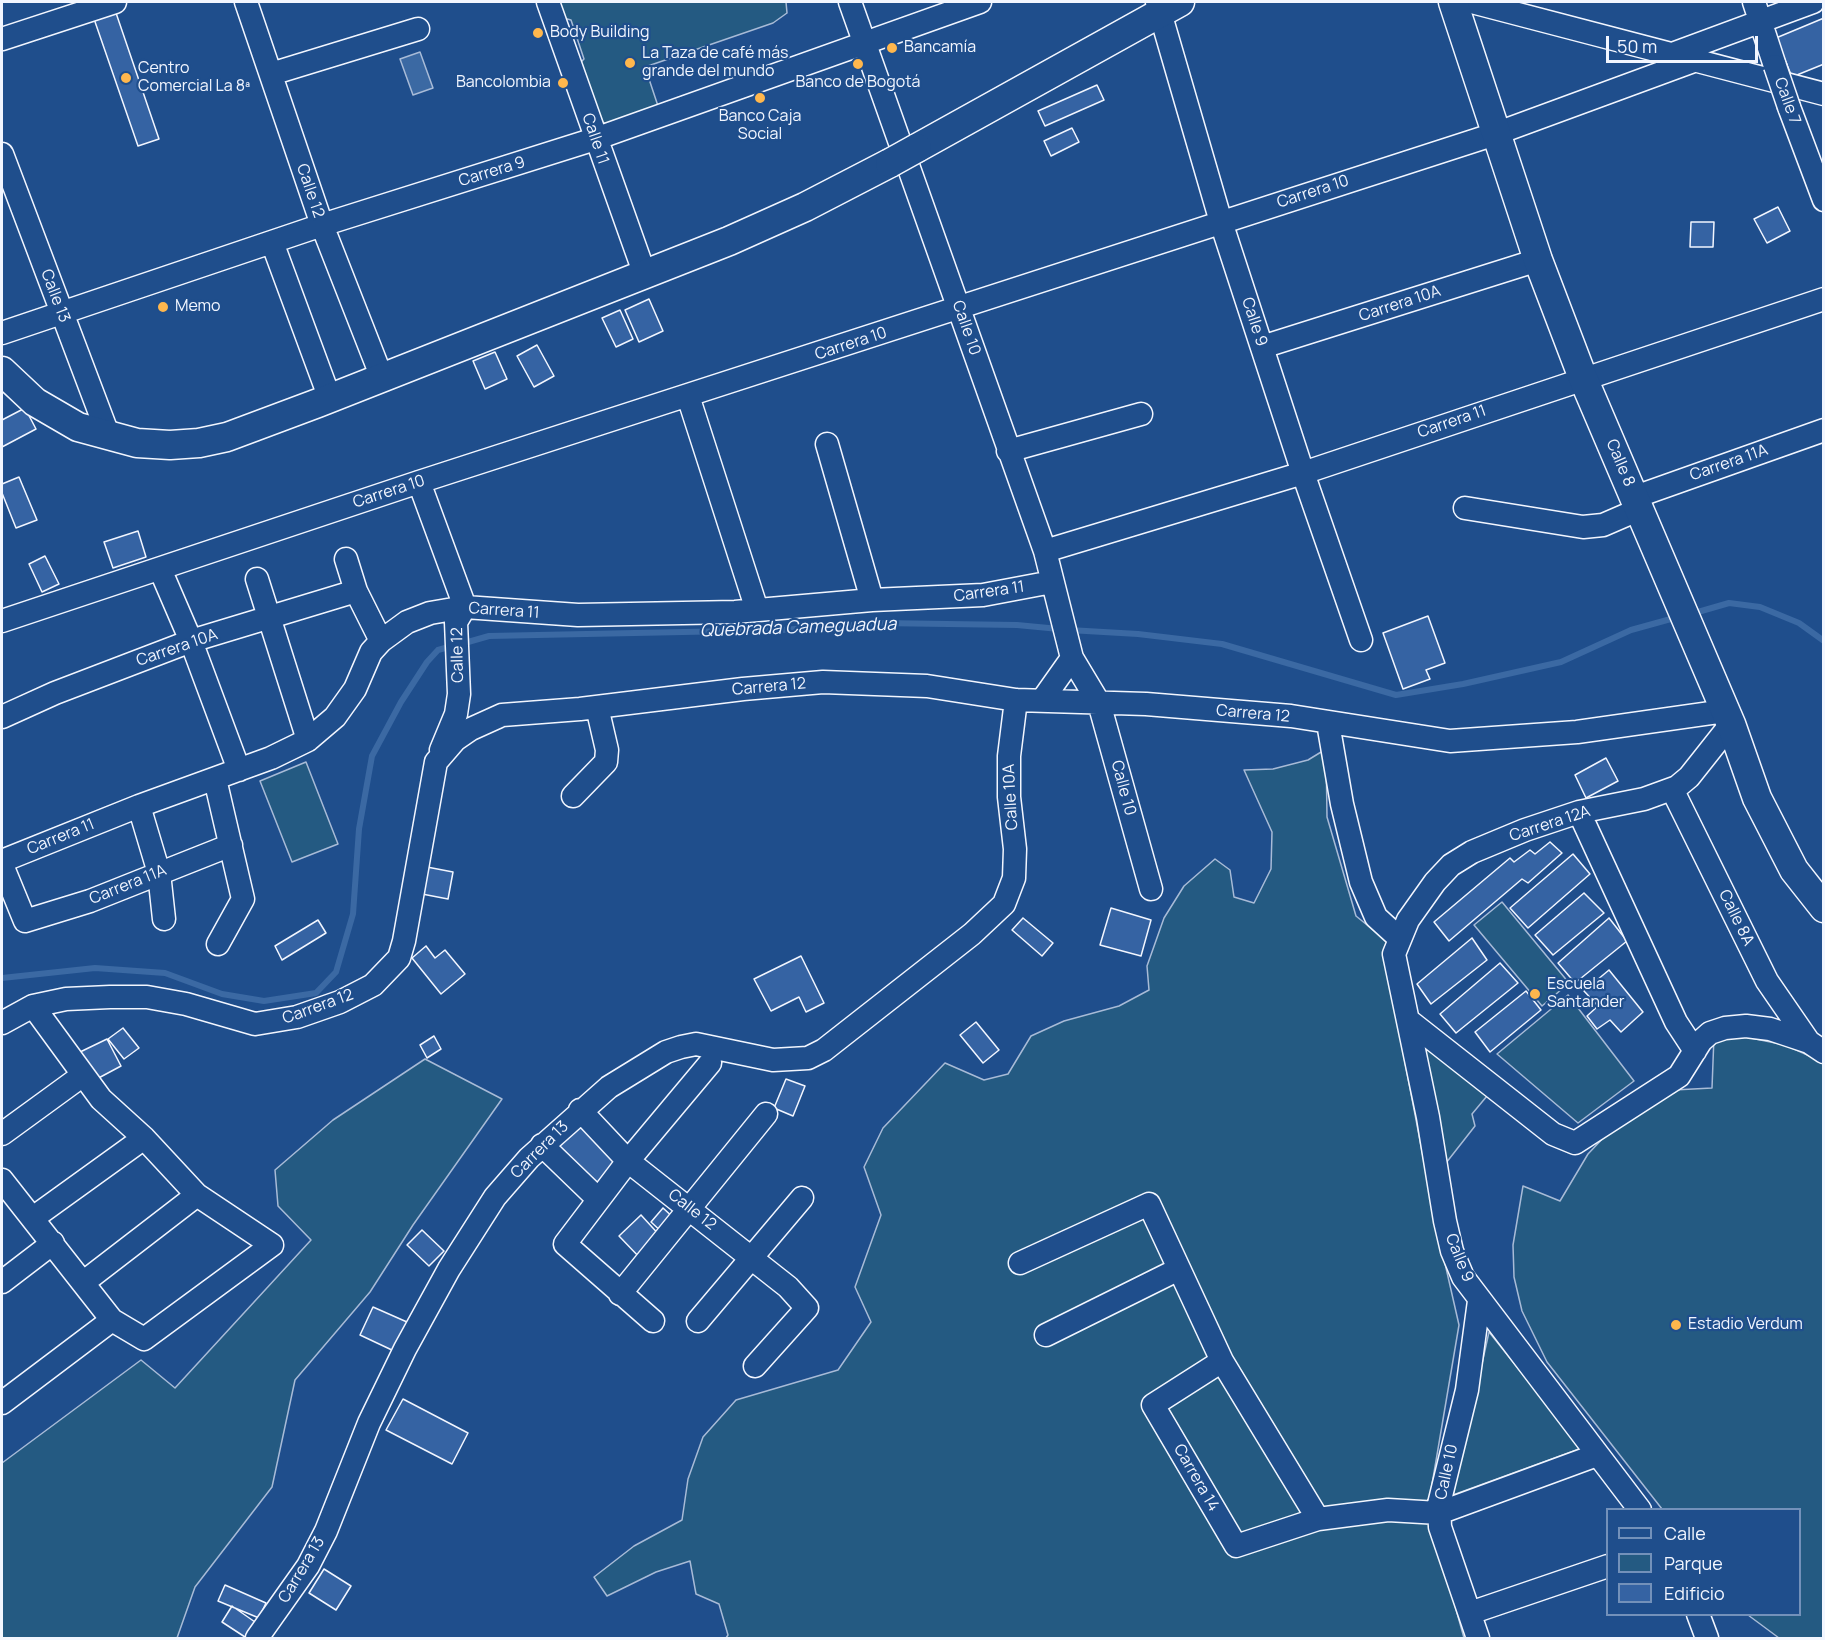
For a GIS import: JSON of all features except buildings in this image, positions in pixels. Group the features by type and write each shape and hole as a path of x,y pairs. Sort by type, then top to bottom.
{"main road":[{"name":"Calle 8","path":"1453,2 1538,260 1583,378 1728,717 1757,798 1779,844 1807,889 1824,908"},
{"path":"2,371 22,392 54,415 78,427 110,437 159,445 199,443 227,437 645,275 806,207 917,148 1166,5"}],"street":[{"path":"2,39 115,2"},
{"name":"Calle 12","path":"246,2 322,225 382,378"},
{"name":"Calle 11","path":"548,2 595,140 645,275"},
{"name":"Calle 10","path":"850,2 1045,551 1070,649 1099,703 1150,888"},
{"name":"Carrera 9","path":"2,333 322,225 595,140 980,2"},
{"path":"1472,2 1699,59 1824,94"},
{"path":"1675,53 1757,10 1813,2"},
{"name":"Calle 9","path":"1166,5 1221,222 1303,473 1361,640"},
{"name":"Calle 7","path":"1757,10 1789,107 1824,200"},
{"path":"271,74 418,29"},
{"name":"Carrera 10","path":"2,621 419,482 1495,134 1699,59"},
{"name":"Calle 13","path":"2,154 110,437"},
{"path":"272,242 330,399"},
{"name":"Carrera 10A","path":"1262,347 1538,260"},
{"name":"Carrera 11","path":"1045,551 1303,473 1824,299"},
{"path":"688,396 757,610"},
{"path":"1008,451 1142,414"},
{"name":"Carrera 11A","path":"1465,508 1583,527 1603,525 1637,503 1824,430"},
{"path":"827,444 872,600"},
{"name":"Calle 12","path":"419,482 460,615 456,654 459,694 456,714 436,762"},
{"path":"346,559 356,591 381,641"},
{"path":"160,569 191,641 239,770"},
{"path":"257,579 308,740"},
{"name":"Carrera 11","path":"2,863 139,806 239,770 308,740 335,717 355,689 371,652 381,641 406,622 430,613 658,615 757,610 872,600 983,596 1052,582"},
{"name":"Carrera 10A","path":"2,717 55,693 191,641 356,591"},
{"path":"1043,699 1070,649"},
{"name":"Carrera 12","path":"12,1015 66,999 147,997 186,1004 255,1024 297,1017 330,1006 373,985 399,958 436,762 455,740 471,729 502,715 823,682 927,686 1016,700 1043,699 1291,716 1450,741 1728,717"},
{"name":"Calle 10A","path":"1010,894 1015,849 1009,797 1009,756 1016,700"},
{"path":"573,796 606,762 607,750 597,707"},
{"name":"Carrera 12A","path":"1397,946 1421,899 1451,865 1472,852 1525,830 1579,812 1644,799 1672,789 1689,777 1728,717"},
{"path":"1328,723 1342,804 1361,882 1376,917 1397,946"},
{"path":"215,779 243,899 218,944"},
{"name":"Calle 8A","path":"1672,789 1767,981 1816,1047"},
{"path":"139,806 159,873 164,920"},
{"path":"1579,812 1676,1022 1695,1051"},
{"name":"Carrera 11A","path":"2,863 25,921 90,901 231,845"},
{"name":"Carrera 13","path":"257,1638 308,1566 326,1531 384,1391 460,1250 495,1197 542,1145 580,1110 639,1068 681,1047 696,1044 773,1060 808,1058 824,1050 995,915 1010,894"},
{"name":"Calle 9","path":"1397,946 1408,1020 1452,1251 1463,1277 1479,1301 1639,1508"},
{"path":"2,1180 112,1320 144,1339 272,1245 197,1195 144,1138 101,1099 83,1075 12,1015"},
{"path":"1408,1020 1553,1134 1575,1143 1679,1076 1710,1033 1735,1027 1770,1029 1816,1047"},
{"path":"652,1321 565,1244 628,1161 710,1063"},
{"path":"2,1134 83,1075"},
{"name":"Calle 12","path":"580,1110 628,1161 788,1287 807,1308 755,1366"},
{"path":"620,1294 766,1114"},
{"path":"33,1218 144,1138"},
{"path":"542,1145 598,1199"},
{"path":"84,1282 197,1195"},
{"path":"698,1321 802,1198"},
{"path":"1020,1263 1149,1204 1222,1361 1318,1519"},
{"path":"2,1282 53,1244"},
{"path":"1046,1335 1179,1269"},
{"name":"Calle 10","path":"1478,1638 1440,1527 1439,1513 1450,1453 1467,1390 1479,1301"},
{"path":"2,1403 112,1320"},
{"name":"Carrera 14","path":"1222,1361 1153,1405 1236,1546 1318,1519 1388,1510 1439,1513 1597,1455"},
{"path":"1470,1613 1606,1567"},
{"path":"1699,1616 1707,1638"}],"green space":[{"path":"551,2 786,2 787,13 773,23 645,67 658,106 609,125 597,120 575,68 584,59 571,20 556,16"},
{"path":"1326,749 1327,817 1356,916 1388,942 1386,963 1436,1224 1459,1325 1428,1508 1464,1638 726,1638 728,1635 719,1604 696,1594 690,1561 656,1572 607,1596 594,1577 634,1546 682,1520 688,1479 703,1437 736,1400 838,1370 871,1322 855,1287 881,1215 864,1167 883,1128 945,1063 984,1080 1008,1074 1031,1036 1064,1021 1119,1006 1149,990 1147,966 1164,918 1184,886 1215,859 1230,870 1234,897 1254,903 1271,869 1272,832 1244,770 1273,769 1308,760"},
{"path":"306,762 338,844 292,862 260,781"},
{"path":"1502,902 1569,983 1542,1006 1474,925"},
{"path":"1568,995 1634,1081 1578,1123 1497,1054"},
{"name":"Estadio Verdum","path":"1736,1035 1785,1045 1823,1062 1823,1638 1779,1638 1749,1616 1801,1616 1801,1508 1661,1508 1547,1362 1522,1311 1514,1277 1513,1245 1523,1186 1560,1201 1588,1154 1606,1135 1674,1090 1712,1088 1714,1036"},
{"path":"1422,1044 1487,1096 1472,1114 1475,1126 1446,1163"},
{"path":"425,1059 502,1099 413,1225 370,1292 295,1380 272,1487 195,1587 177,1638 2,1638 2,1463 141,1360 175,1388 311,1240 278,1206 275,1170 333,1120"},
{"path":"1489,1332 1582,1448 1453,1495"}],"shaded area":[{"path":"420,52 433,88 413,95 400,59"}],"waterway":[{"name":"Quebrada Cameguadua","path":"1691,614 1729,603 1760,607 1799,623 1824,641"},
{"name":"Quebrada Cameguadua","path":"1069,630 1138,634 1222,644 1396,695 1463,684 1561,662 1631,630 1678,617"},
{"name":"Quebrada Cameguadua","path":"461,644 489,636 781,630 879,623 1017,625 1059,629"},
{"name":"Quebrada Cameguadua","path":"2,978 95,968 165,973 222,994 264,1001 316,993 336,972 353,914 359,829 372,756 401,702 427,662 438,650 452,646"}],"place":[{"name":"Body Building","path":"538,33"},
{"name":"Bancamía","path":"892,48"},
{"name":"La Taza de café más grande del mundo","path":"630,63"},
{"name":"Banco de Bogotá","path":"858,64"},
{"name":"Centro Comercial La 8ª","path":"126,78"},
{"name":"Bancolombia","path":"563,83"},
{"name":"Banco Caja Social","path":"760,98"},
{"name":"Memo","path":"163,307"},
{"name":"Escuela Santander","path":"1535,994"},
{"name":"Estadio Verdum","path":"1676,1325"}]}
